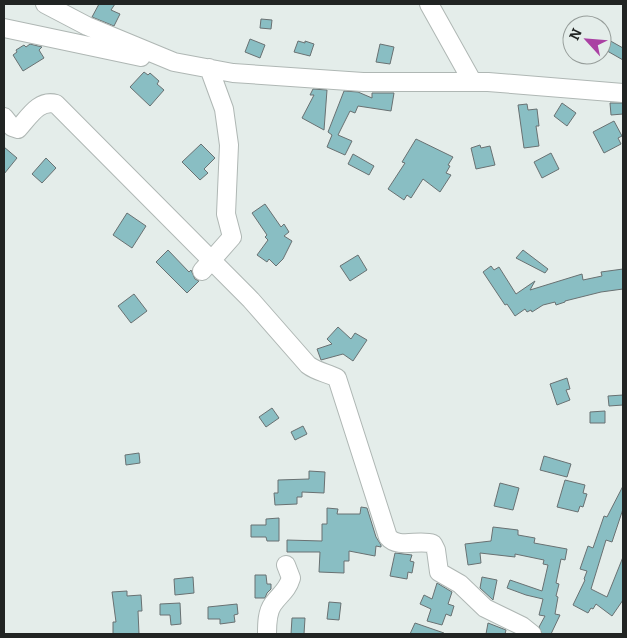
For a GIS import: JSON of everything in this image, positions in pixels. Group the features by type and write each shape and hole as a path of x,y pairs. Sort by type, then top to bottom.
{"street":[{"path":"45,4 87,26 174,62"},
{"path":"429,4 472,82"},
{"path":"4,28 114,52 233,73 363,82 472,82 623,93"},
{"path":"207,265 232,237 226,214 228,136 224,108 209,68"},
{"path":"4,117 12,127 18,129 42,104 50,102 56,104 207,265 252,300 308,365 313,369 329,373 337,378 388,537 391,541 396,543 427,542 433,544 436,550 439,572 460,584 485,608 522,626 532,634"},
{"path":"267,634 269,611 288,588 291,578 286,565"}],"building":[{"path":"99,4 115,4 111,10 120,14 114,26 92,17"},
{"path":"261,19 272,20 271,29 260,28"},
{"path":"250,39 265,45 260,58 245,52"},
{"path":"298,41 314,44 310,56 294,52"},
{"path":"612,42 623,48 623,60 612,54"},
{"path":"30,44 42,47 39,50 44,58 23,71 13,55 17,52 16,50"},
{"path":"380,44 394,47 390,64 376,62"},
{"path":"144,72 148,75 150,73 159,81 157,84 164,90 150,106 130,87"},
{"path":"313,89 327,90 324,130 302,118 314,95 310,95"},
{"path":"344,91 358,92 372,98 372,93 394,93 391,111 358,106 355,113 350,111 338,135 352,141 345,155 327,147 332,135 328,132"},
{"path":"562,103 576,113 567,126 554,116"},
{"path":"610,103 623,103 623,114 611,115"},
{"path":"527,104 528,110 537,109 539,126 536,126 539,146 524,148 518,105"},
{"path":"614,121 622,136 618,138 621,144 604,153 593,132"},
{"path":"416,139 453,157 446,173 451,175 440,192 423,179 411,198 407,195 404,200 388,189 405,163 402,162"},
{"path":"201,144 215,158 204,169 208,173 200,180 182,162"},
{"path":"480,145 481,148 490,146 495,165 476,169 471,148"},
{"path":"4,147 17,158 4,174"},
{"path":"551,153 559,169 542,178 534,162"},
{"path":"353,154 374,166 369,175 348,164"},
{"path":"46,158 56,168 42,183 32,174"},
{"path":"265,204 281,227 284,224 289,232 284,236 292,241 283,259 276,266 269,259 267,262 257,255 268,240 265,237 267,235 252,213"},
{"path":"127,213 146,226 132,248 113,235"},
{"path":"168,250 189,272 191,270 195,279 199,281 187,293 156,262"},
{"path":"523,250 548,269 545,273 516,258"},
{"path":"358,255 367,270 350,281 340,266"},
{"path":"491,266 494,270 499,267 516,294 535,281 530,290 582,274 583,280 602,276 601,272 623,269 623,289 601,292 556,305 555,302 543,305 532,312 531,310 527,312 525,309 515,316 507,304 505,305 483,272"},
{"path":"134,294 147,311 131,323 118,306"},
{"path":"338,327 351,339 355,333 367,340 353,361 343,354 321,360 317,349 332,344 327,339"},
{"path":"567,378 570,389 566,390 570,400 557,405 550,384"},
{"path":"623,395 623,405 609,406 608,396"},
{"path":"272,408 279,418 266,427 259,417"},
{"path":"605,411 605,423 590,423 590,412"},
{"path":"303,426 307,434 295,440 291,432"},
{"path":"139,453 140,463 126,465 125,455"},
{"path":"544,456 571,464 567,477 540,470"},
{"path":"309,471 325,472 324,493 302,492 302,497 297,497 297,504 275,505 274,493 278,493 278,480 309,479"},
{"path":"565,480 585,485 583,493 587,494 583,507 580,506 578,512 557,507"},
{"path":"500,483 519,488 513,510 494,506"},
{"path":"623,486 623,509 612,542 606,540 591,589 607,597 623,557 623,600 612,616 596,604 588,613 573,605 585,580 587,571 580,569 588,546 593,548 604,516 607,517"},
{"path":"361,507 367,508 376,537 381,545 381,547 376,546 375,556 349,551 349,561 344,561 344,573 319,572 320,552 287,552 287,540 322,541 322,524 327,524 327,508 338,509 337,514 360,514"},
{"path":"279,518 279,541 267,541 266,537 251,537 251,525 266,525 266,519"},
{"path":"493,527 518,530 518,535 535,538 534,543 567,549 565,560 561,559 556,583 559,584 555,614 560,615 551,634 542,634 539,627 545,616 539,615 543,599 507,588 510,580 542,591 548,565 543,564 544,560 515,554 515,557 480,553 481,563 468,565 465,544 491,541"},
{"path":"395,553 412,555 410,561 414,562 412,573 408,572 407,579 390,576"},
{"path":"255,575 266,575 267,584 271,584 271,589 265,598 255,598"},
{"path":"193,577 194,593 175,595 174,579"},
{"path":"482,577 497,580 493,600 480,588"},
{"path":"437,583 452,592 448,604 454,606 451,616 446,614 442,625 427,621 431,609 420,604 424,595 432,599"},
{"path":"127,591 127,596 141,595 142,611 138,611 139,634 113,634 113,622 116,622 112,592"},
{"path":"329,602 341,603 339,620 327,619"},
{"path":"180,603 181,624 171,625 170,615 160,615 160,604"},
{"path":"237,604 238,614 234,615 235,622 220,624 220,619 208,619 208,607"},
{"path":"292,618 305,618 304,634 291,634"},
{"path":"415,623 444,633 410,634"},
{"path":"488,623 506,630 505,634 486,634"}]}
